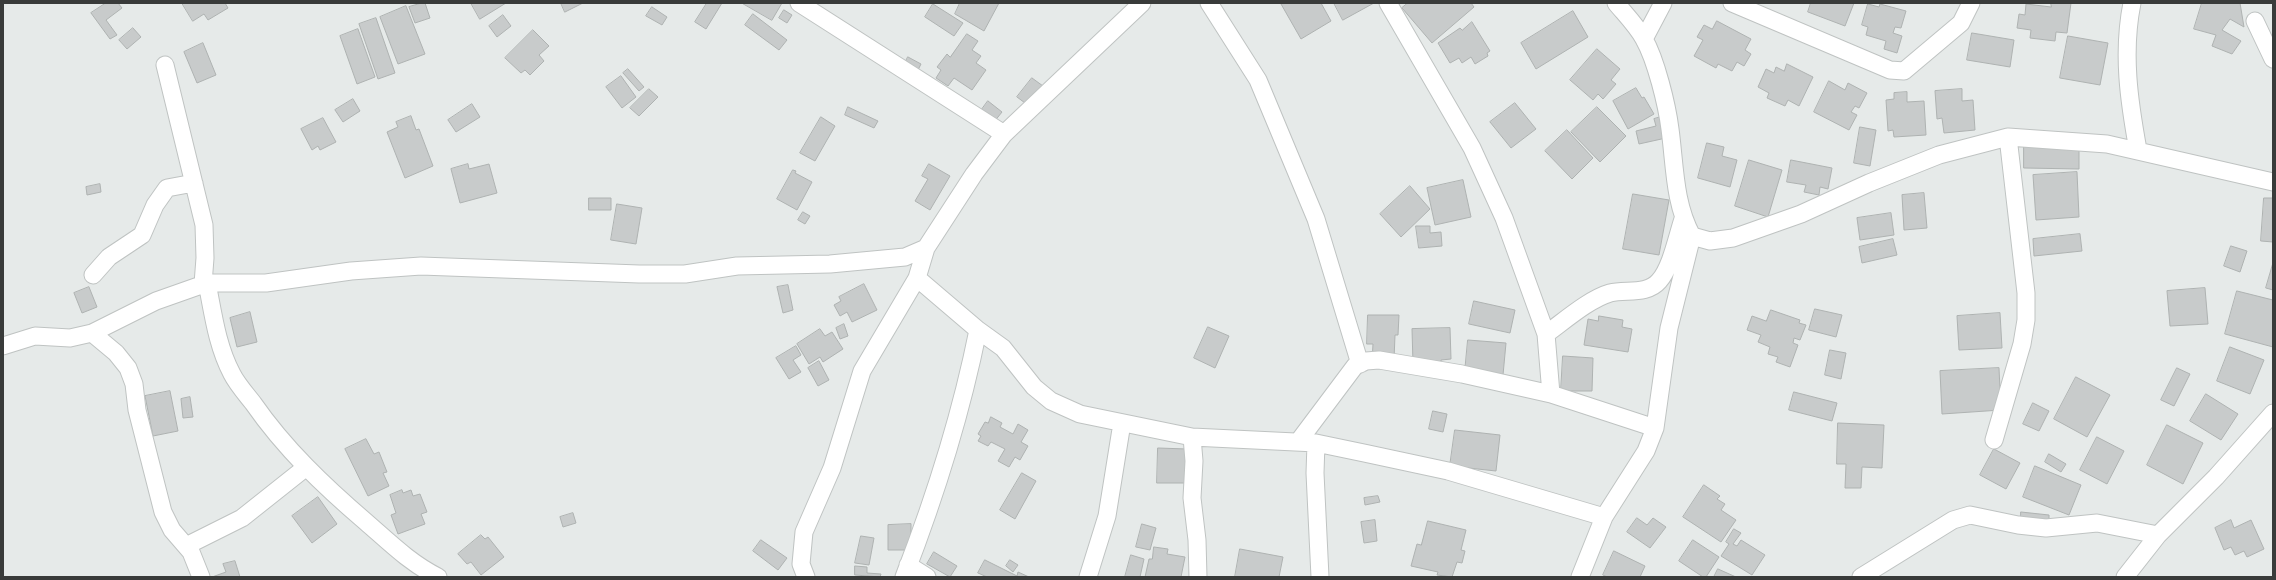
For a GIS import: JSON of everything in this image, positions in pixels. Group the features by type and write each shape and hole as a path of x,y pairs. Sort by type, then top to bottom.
{"street":[{"path":"799,3 1004,134"},
{"path":"806,577 801,564 804,532 832,468 848,423 862,371 917,278 926,248 974,174 1004,134 1142,3"},
{"path":"1209,3 1261,88 1316,219 1360,364"},
{"path":"1388,3 1472,148 1504,218 1546,334 1551,394"},
{"path":"1580,577 1604,517 1646,451 1655,428 1669,328 1692,236 1683,219 1676,188 1670,127 1658,78 1644,39 1616,3"},
{"path":"1644,39 1663,3"},
{"path":"1732,3 1890,70 1904,71 1961,24 1971,3"},
{"path":"2132,3 2128,27 2127,84 2138,150"},
{"path":"2255,21 2273,60"},
{"path":"165,65 204,225 205,284 221,349 232,374 267,424 305,468 399,551 422,569 438,577"},
{"path":"1994,440 2022,344 2026,320 2026,294 2008,136"},
{"path":"1692,236 1710,241 1733,238 1801,214 1869,183 1939,155 2008,136 2107,144 2273,182"},
{"path":"93,275 109,257 142,235 155,205 167,188 194,184"},
{"path":"1546,334 1596,300 1609,293 1646,290 1658,282 1665,272 1683,219"},
{"path":"3,346 35,336 70,338 92,333 156,301 205,284 266,283 351,270 421,266 639,274 685,274 736,266 830,264 905,257 926,248"},
{"path":"917,278 978,330 1003,348 1034,387 1051,401 1080,414 1192,437 1316,443 1448,471 1604,517"},
{"path":"927,577 906,571 953,437 965,392 978,330"},
{"path":"92,333 116,353 128,368 134,384 136,410 163,512 172,530 186,546 201,577"},
{"path":"1298,442 1343,381 1356,366 1366,361 1387,362 1462,374 1551,394 1655,428"},
{"path":"2125,577 2158,535 2216,477 2273,413"},
{"path":"1088,577 1107,516 1122,422"},
{"path":"1192,437 1194,461 1192,498 1197,540 1198,577"},
{"path":"1316,443 1315,473 1320,577"},
{"path":"186,546 242,518 305,468"},
{"path":"1860,577 1953,520 1970,515 2018,525 2046,528 2097,523 2158,535"}],"building":[{"path":"106,3 118,3 122,8 106,20 117,35 110,39 91,13"},
{"path":"182,3 225,3 228,8 208,20 204,14 193,21"},
{"path":"425,3 430,18 415,23 409,7"},
{"path":"471,3 506,3 480,19"},
{"path":"561,3 583,3 565,12"},
{"path":"707,3 722,3 706,29 695,22"},
{"path":"742,3 782,3 772,20"},
{"path":"960,3 999,3 984,31 955,14"},
{"path":"1321,3 1331,21 1301,39 1281,4"},
{"path":"1334,3 1374,3 1343,20"},
{"path":"1408,3 1471,3 1474,7 1432,43 1402,8"},
{"path":"1811,3 1854,3 1845,26 1808,12"},
{"path":"2051,3 2071,3 2067,33 2056,32 2055,41 2030,38 2031,30 2017,28 2019,14 2025,15 2026,4 2051,7"},
{"path":"2202,3 2240,3 2244,27 2230,19 2222,30 2241,41 2232,54 2212,46 2216,35 2194,29"},
{"path":"933,4 963,23 954,36 925,17"},
{"path":"1868,4 1879,7 1880,4 1906,11 1901,28 1895,27 1893,33 1902,36 1897,53 1884,49 1886,41 1866,35 1868,27 1862,25"},
{"path":"406,6 425,54 398,64 380,17"},
{"path":"652,7 667,17 662,25 646,16"},
{"path":"784,10 792,15 787,23 779,18"},
{"path":"1573,11 1588,37 1536,69 1521,43"},
{"path":"753,14 787,40 779,50 745,25"},
{"path":"503,15 511,26 497,37 489,26"},
{"path":"376,18 395,73 378,79 359,24"},
{"path":"1717,21 1751,39 1745,50 1751,54 1744,66 1737,62 1732,71 1718,64 1716,68 1694,56 1703,40 1697,37 1704,25 1712,29"},
{"path":"1472,22 1490,51 1487,53 1488,56 1475,64 1471,57 1462,63 1459,58 1450,63 1438,43 1460,28 1462,30"},
{"path":"133,28 141,37 127,49 119,40"},
{"path":"358,29 375,77 357,84 340,36"},
{"path":"533,30 549,46 539,55 544,61 530,75 525,70 521,73 505,58"},
{"path":"1972,33 2014,40 2010,67 1967,60"},
{"path":"967,34 978,41 972,50 981,56 976,63 986,70 972,90 954,78 948,86 936,78 941,70 937,67 947,54 950,57"},
{"path":"2068,36 2108,43 2100,85 2060,78"},
{"path":"203,43 216,75 197,83 184,52"},
{"path":"1597,49 1620,69 1611,80 1616,84 1603,99 1598,94 1593,100 1570,80"},
{"path":"908,57 921,64 916,74 903,67"},
{"path":"1787,64 1813,77 1799,106 1788,100 1785,106 1767,98 1769,93 1758,87 1766,69 1774,73 1776,67 1784,71"},
{"path":"628,69 644,87 639,91 623,73"},
{"path":"621,76 636,97 622,108 606,87"},
{"path":"1032,78 1043,86 1029,106 1017,97"},
{"path":"1829,81 1845,90 1848,83 1867,93 1859,108 1855,106 1851,112 1857,115 1849,130 1814,112"},
{"path":"1636,88 1642,98 1644,97 1654,114 1628,129 1613,101"},
{"path":"649,89 658,97 639,116 630,108"},
{"path":"1962,89 1962,101 1973,100 1975,130 1944,133 1942,118 1937,119 1935,91"},
{"path":"1907,92 1907,102 1924,101 1926,135 1894,137 1893,130 1888,131 1886,100 1894,99 1894,93"},
{"path":"353,99 360,111 343,122 335,110"},
{"path":"988,101 1002,112 994,122 980,112"},
{"path":"1515,103 1536,129 1511,148 1490,122"},
{"path":"472,104 480,117 456,132 448,120"},
{"path":"848,107 878,121 874,128 845,115"},
{"path":"1597,107 1626,136 1600,162 1571,132"},
{"path":"411,116 416,130 419,129 433,166 405,178 387,132 398,127 396,122"},
{"path":"821,117 835,126 815,161 800,153"},
{"path":"1661,117 1666,138 1639,144 1636,131 1656,126 1654,119"},
{"path":"323,118 336,142 320,150 318,146 312,150 301,129"},
{"path":"1860,127 1876,130 1870,166 1854,163"},
{"path":"1567,130 1593,158 1572,179 1545,151"},
{"path":"1707,143 1724,147 1722,156 1737,160 1730,187 1698,178"},
{"path":"2024,144 2079,145 2079,169 2024,168"},
{"path":"1749,160 1782,170 1768,217 1735,206"},
{"path":"1791,160 1832,168 1828,189 1820,187 1819,195 1804,192 1806,185 1787,182"},
{"path":"468,164 469,169 489,164 497,193 460,203 451,169"},
{"path":"929,164 950,176 930,210 915,201 928,179 922,176"},
{"path":"793,170 796,171 795,173 812,182 797,210 777,199"},
{"path":"2077,172 2079,217 2036,220 2033,175"},
{"path":"1463,180 1471,217 1435,225 1427,188"},
{"path":"100,184 101,192 87,195 86,187"},
{"path":"1410,186 1430,209 1401,237 1380,214"},
{"path":"1924,193 1927,228 1904,230 1902,195"},
{"path":"1633,194 1669,200 1659,255 1623,249"},
{"path":"589,198 611,198 611,210 589,210"},
{"path":"2264,198 2273,198 2273,242 2261,241"},
{"path":"617,204 642,208 636,244 611,240"},
{"path":"803,212 810,216 805,224 798,220"},
{"path":"1891,213 1894,235 1860,240 1857,218"},
{"path":"1416,226 1430,226 1430,233 1441,232 1442,246 1419,248"},
{"path":"2080,234 2082,251 2034,256 2033,239"},
{"path":"1893,239 1897,255 1862,263 1859,247"},
{"path":"2231,246 2247,251 2240,272 2224,266"},
{"path":"2273,263 2273,290 2266,288"},
{"path":"864,284 877,310 852,322 847,312 840,316 834,305 841,301 839,297"},
{"path":"788,285 793,310 783,313 777,287"},
{"path":"89,287 97,307 82,313 74,293"},
{"path":"2205,288 2208,324 2170,326 2167,291"},
{"path":"2237,291 2273,300 2273,347 2225,334"},
{"path":"1474,301 1515,310 1510,333 1469,324"},
{"path":"1815,309 1842,315 1836,337 1809,330"},
{"path":"1771,310 1800,320 1799,323 1806,325 1800,340 1794,338 1793,343 1798,345 1790,367 1776,362 1778,357 1768,354 1770,347 1758,342 1761,335 1747,330 1752,316 1766,321"},
{"path":"250,312 257,342 237,347 230,318"},
{"path":"2000,313 2002,348 1959,350 1957,316"},
{"path":"1368,315 1399,315 1398,335 1395,335 1394,360 1372,360 1373,344 1367,344"},
{"path":"1599,316 1623,320 1622,327 1632,329 1628,352 1584,345 1588,319 1598,321"},
{"path":"844,324 848,336 840,339 836,328"},
{"path":"1208,327 1229,336 1215,368 1194,358"},
{"path":"1450,328 1451,359 1441,360 1441,363 1413,364 1412,329"},
{"path":"820,329 825,336 832,332 843,349 823,362 820,357 809,364 797,344"},
{"path":"1468,340 1506,343 1503,375 1465,372"},
{"path":"796,346 801,355 793,360 801,372 789,379 776,358"},
{"path":"2230,347 2264,360 2250,394 2217,381"},
{"path":"1830,350 1846,353 1841,379 1825,375"},
{"path":"1563,356 1593,358 1592,391 1561,391"},
{"path":"819,361 829,380 818,386 808,368"},
{"path":"1999,368 2001,410 1942,414 1940,371"},
{"path":"2177,368 2190,374 2174,406 2161,400"},
{"path":"2076,377 2110,395 2087,437 2054,419"},
{"path":"170,391 178,431 153,436 145,396"},
{"path":"1794,392 1837,403 1832,421 1789,410"},
{"path":"2206,394 2238,414 2221,440 2190,421"},
{"path":"190,397 193,417 183,418 181,399"},
{"path":"2033,403 2049,411 2039,431 2023,424"},
{"path":"1433,411 1447,414 1443,432 1429,429"},
{"path":"991,417 1002,423 1000,427 1013,434 1018,424 1028,430 1021,442 1028,446 1020,460 1015,457 1009,467 998,461 1005,449 991,442 988,446 978,441 981,436 978,434 985,422 988,423"},
{"path":"1838,423 1884,425 1882,468 1862,467 1861,488 1845,488 1846,464 1837,464"},
{"path":"2167,425 2203,443 2183,484 2147,465"},
{"path":"1455,430 1500,435 1496,471 1450,466"},
{"path":"2097,437 2124,451 2107,484 2080,470"},
{"path":"366,439 374,454 379,452 387,472 383,473 389,486 368,496 345,449"},
{"path":"1158,448 1187,449 1186,483 1157,483"},
{"path":"1994,449 2020,463 2006,489 1980,475"},
{"path":"2049,454 2066,464 2061,472 2045,462"},
{"path":"2035,466 2081,485 2069,515 2023,497"},
{"path":"1022,473 1036,481 1015,519 1000,510"},
{"path":"1704,485 1720,496 1717,499 1725,504 1721,510 1736,520 1721,542 1683,517"},
{"path":"402,490 403,493 411,490 413,496 420,494 427,512 421,514 425,524 398,534 391,515 396,513 390,495"},
{"path":"1378,496 1380,502 1365,505 1364,498"},
{"path":"318,497 337,524 312,543 292,516"},
{"path":"2021,512 2049,515 2049,523 2021,520"},
{"path":"573,513 576,523 563,527 560,517"},
{"path":"1637,518 1647,525 1653,518 1666,527 1650,548 1627,532"},
{"path":"1375,520 1377,541 1364,543 1361,522"},
{"path":"2231,520 2234,528 2251,520 2264,549 2247,557 2244,551 2235,555 2231,547 2224,550 2215,528"},
{"path":"1428,521 1466,530 1461,550 1465,551 1462,563 1457,562 1452,577 1437,575 1438,572 1411,566 1417,544 1421,545"},
{"path":"911,524 911,550 888,550 888,525"},
{"path":"1142,524 1156,528 1150,550 1136,547"},
{"path":"1734,529 1741,533 1733,544 1737,546 1741,540 1765,555 1752,575 1721,556 1729,544 1726,542"},
{"path":"481,535 485,539 488,537 504,557 481,575 471,562 467,564 458,554"},
{"path":"861,536 874,538 869,565 855,563"},
{"path":"761,540 787,558 778,570 753,551"},
{"path":"1693,540 1719,557 1706,577 1703,577 1679,561"},
{"path":"1154,547 1168,549 1167,554 1185,557 1181,577 1145,577 1149,559 1152,559"},
{"path":"1240,549 1283,557 1279,577 1235,577"},
{"path":"1614,551 1645,566 1640,577 1607,577 1603,575"},
{"path":"934,552 957,566 950,577 927,564"},
{"path":"1131,555 1144,559 1140,577 1125,577"},
{"path":"985,560 1017,576 1018,572 1029,577 987,577 978,573"},
{"path":"1010,560 1018,565 1013,572 1006,566"},
{"path":"235,561 240,577 212,577 226,572 223,564"},
{"path":"855,566 867,567 867,573 881,574 880,577 855,575"},
{"path":"1718,569 1736,577 1714,577"}]}
